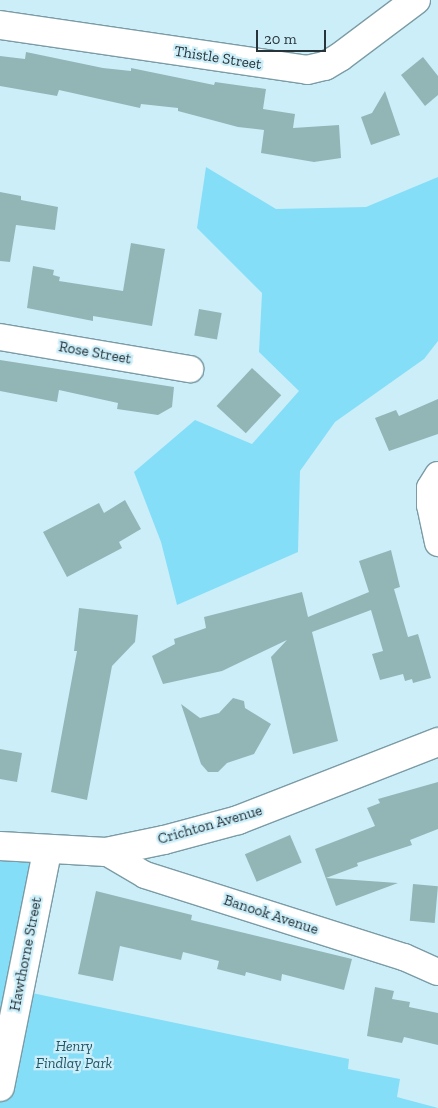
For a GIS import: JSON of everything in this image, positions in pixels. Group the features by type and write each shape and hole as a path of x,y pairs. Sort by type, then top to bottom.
{"street":[{"name":"Thistle Street","path":"0,25 307,70 325,66 340,57 416,0"},
{"name":"Rose Street","path":"0,337 190,370"},
{"path":"438,475 430,488 430,505 438,543"},
{"name":"Crichton Avenue","path":"0,846 47,851 106,852 238,820 438,742"},
{"name":"Hawthorne Street","path":"0,1087 47,851"},
{"name":"Banook Avenue","path":"106,852 145,875 404,957 438,972"}],"green space":[{"path":"206,167 276,209 366,207 438,177 438,341 424,359 335,422 300,471 298,552 177,605 161,542 134,472 195,420 252,444 299,391 259,352 262,293 197,228"},
{"name":"Henry Findlay Park","path":"0,855 60,855 32,993 349,1059 348,1069 400,1079 397,1097 438,1108 0,1108"}],"building":[{"path":"26,52 103,68 131,71 131,68 214,85 215,82 266,89 263,109 295,114 293,128 339,125 341,158 314,162 261,153 264,130 238,127 178,111 178,108 141,104 140,108 59,90 57,96 0,86 0,56 25,59"},
{"path":"423,57 438,76 438,95 425,106 401,75"},
{"path":"385,91 400,135 371,145 361,117 372,113"},
{"path":"0,192 21,196 21,200 58,207 55,230 16,225 10,262 0,261"},
{"path":"131,243 165,249 152,326 93,316 93,321 27,308 33,266 54,270 53,275 60,277 59,281 123,291"},
{"path":"199,309 222,313 217,340 194,336"},
{"path":"0,360 174,387 172,407 158,415 117,409 118,403 59,390 57,402 0,391"},
{"path":"252,368 281,395 246,433 217,406"},
{"path":"438,399 438,434 389,451 375,418 396,410 399,416"},
{"path":"125,500 141,529 119,542 122,548 67,577 43,532 99,503 104,513"},
{"path":"391,550 400,587 394,589 408,637 418,634 431,678 413,683 412,679 405,681 403,674 380,680 372,654 383,651 371,610 312,632 338,741 293,754 271,657 287,640 222,671 163,684 152,656 175,644 174,639 206,628 204,617 302,592 308,617 369,592 359,561"},
{"path":"79,608 138,615 135,642 112,666 87,800 51,792 77,651 74,651"},
{"path":"233,698 244,701 245,708 271,724 254,754 227,763 218,772 208,772 201,764 181,704 200,718 219,713"},
{"path":"0,749 22,753 17,782 0,779"},
{"path":"438,782 438,829 410,840 412,845 357,863 358,866 326,878 398,883 336,906 315,849 375,826 367,808 380,803 378,799"},
{"path":"290,835 302,863 257,882 245,854"},
{"path":"413,884 438,886 435,923 410,921"},
{"path":"96,891 192,915 191,920 352,959 344,990 282,974 281,981 246,972 245,976 217,969 219,961 183,952 181,960 120,946 113,981 78,974"},
{"path":"375,987 394,991 392,999 410,1002 409,1007 438,1013 438,1045 404,1037 402,1043 367,1036"}]}
